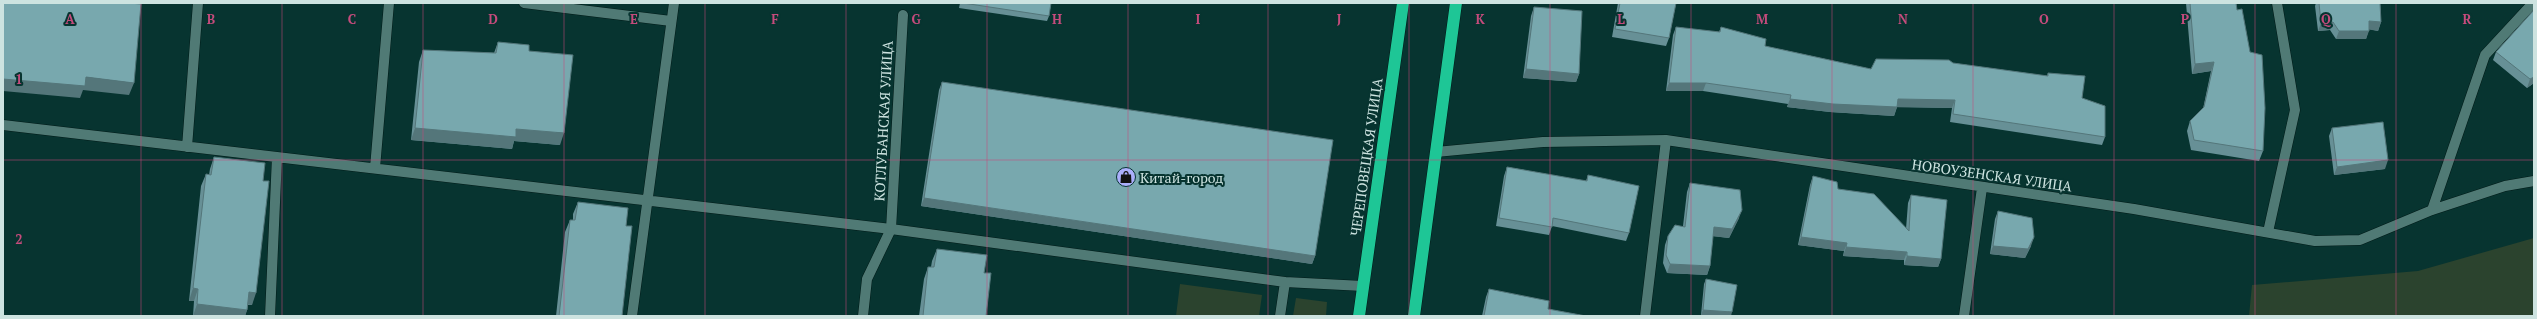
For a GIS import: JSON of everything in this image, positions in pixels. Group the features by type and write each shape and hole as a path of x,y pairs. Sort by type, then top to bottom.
{"highway":[{"name":"ЧЕРЕПОВЕЦКАЯ УЛИЦА","path":"1359,316 1403,3"},
{"path":"1414,316 1456,3"}],"street":[{"path":"187,147 198,3"},
{"path":"375,168 389,3"},
{"path":"524,3 671,21"},
{"path":"632,316 674,3"},
{"path":"2268,232 2295,110 2277,3"},
{"path":"2432,210 2485,55 2533,3"},
{"name":"КОТЛУБАНСКАЯ УЛИЦА","path":"891,229 903,15"},
{"path":"3,126 891,229 1285,282 1363,286"},
{"path":"1645,316 1666,140"},
{"name":"НОВОУЗЕНСКАЯ УЛИЦА","path":"1436,152 1543,142 1666,140 1982,188 2134,209 2315,241 2360,240 2432,210 2505,186 2534,181"},
{"path":"270,316 277,157"},
{"path":"1964,316 1982,188"},
{"path":"863,316 867,279 891,229"},
{"path":"1280,316 1285,282"}],"green space":[{"path":"2534,238 2534,316 2249,316 2252,285 2418,271"},
{"path":"1180,284 1262,295 1259,316 1176,316"},
{"path":"1296,298 1327,302 1326,316 1293,316"}],"building":[{"path":"3,3 141,4 134,83 86,77 85,86 3,79"},
{"path":"963,3 1051,3 1049,16"},
{"path":"1620,3 1676,3 1669,38 1615,29"},
{"path":"2190,3 2236,3 2237,10 2242,9 2250,52 2262,55 2265,108 2263,151 2194,140 2190,121 2204,107 2214,62 2195,64"},
{"path":"2319,3 2380,3 2381,22 2369,21 2369,31 2339,31 2333,22 2321,23"},
{"path":"1534,7 1582,11 1579,74 1526,69"},
{"path":"2534,10 2534,77 2530,79 2496,52"},
{"path":"1676,27 1720,32 1721,27 1766,39 1765,46 1871,69 1876,59 1949,60 1953,63 2048,76 2048,73 2085,76 2082,98 2105,106 2105,137 1953,114 1955,100 1898,99 1897,107 1833,104 1790,99 1791,95 1706,83 1669,83"},
{"path":"498,42 529,45 529,51 573,55 564,133 516,129 516,137 415,128 423,50 496,53"},
{"name":"Китай-город","path":"942,82 1333,140 1315,256 924,198"},
{"path":"2383,122 2388,160 2337,167 2332,128"},
{"path":"214,157 265,163 263,181 269,181 256,293 249,292 247,310 197,304 198,289 193,288 206,174 211,175"},
{"path":"1507,167 1587,181 1588,175 1639,186 1629,233 1553,218 1552,227 1499,218"},
{"path":"1813,176 1837,182 1838,189 1874,194 1909,231 1911,195 1947,200 1941,259 1907,256 1907,252 1846,247 1847,243 1801,237"},
{"path":"1690,183 1740,190 1742,210 1732,229 1714,227 1710,266 1670,264 1666,255 1668,236 1675,225 1685,227"},
{"path":"578,202 628,208 626,226 632,226 622,316 559,316 570,220 575,220"},
{"path":"1998,211 2032,218 2034,237 2028,249 1993,246"},
{"path":"937,249 987,255 984,273 991,273 986,316 923,316 928,267 934,267"},
{"path":"1706,279 1737,285 1732,312 1703,310"},
{"path":"1489,289 1549,301 1548,309 1586,316 1484,316"}],"place":[{"name":"Китай-город","path":"1126,177"}]}
